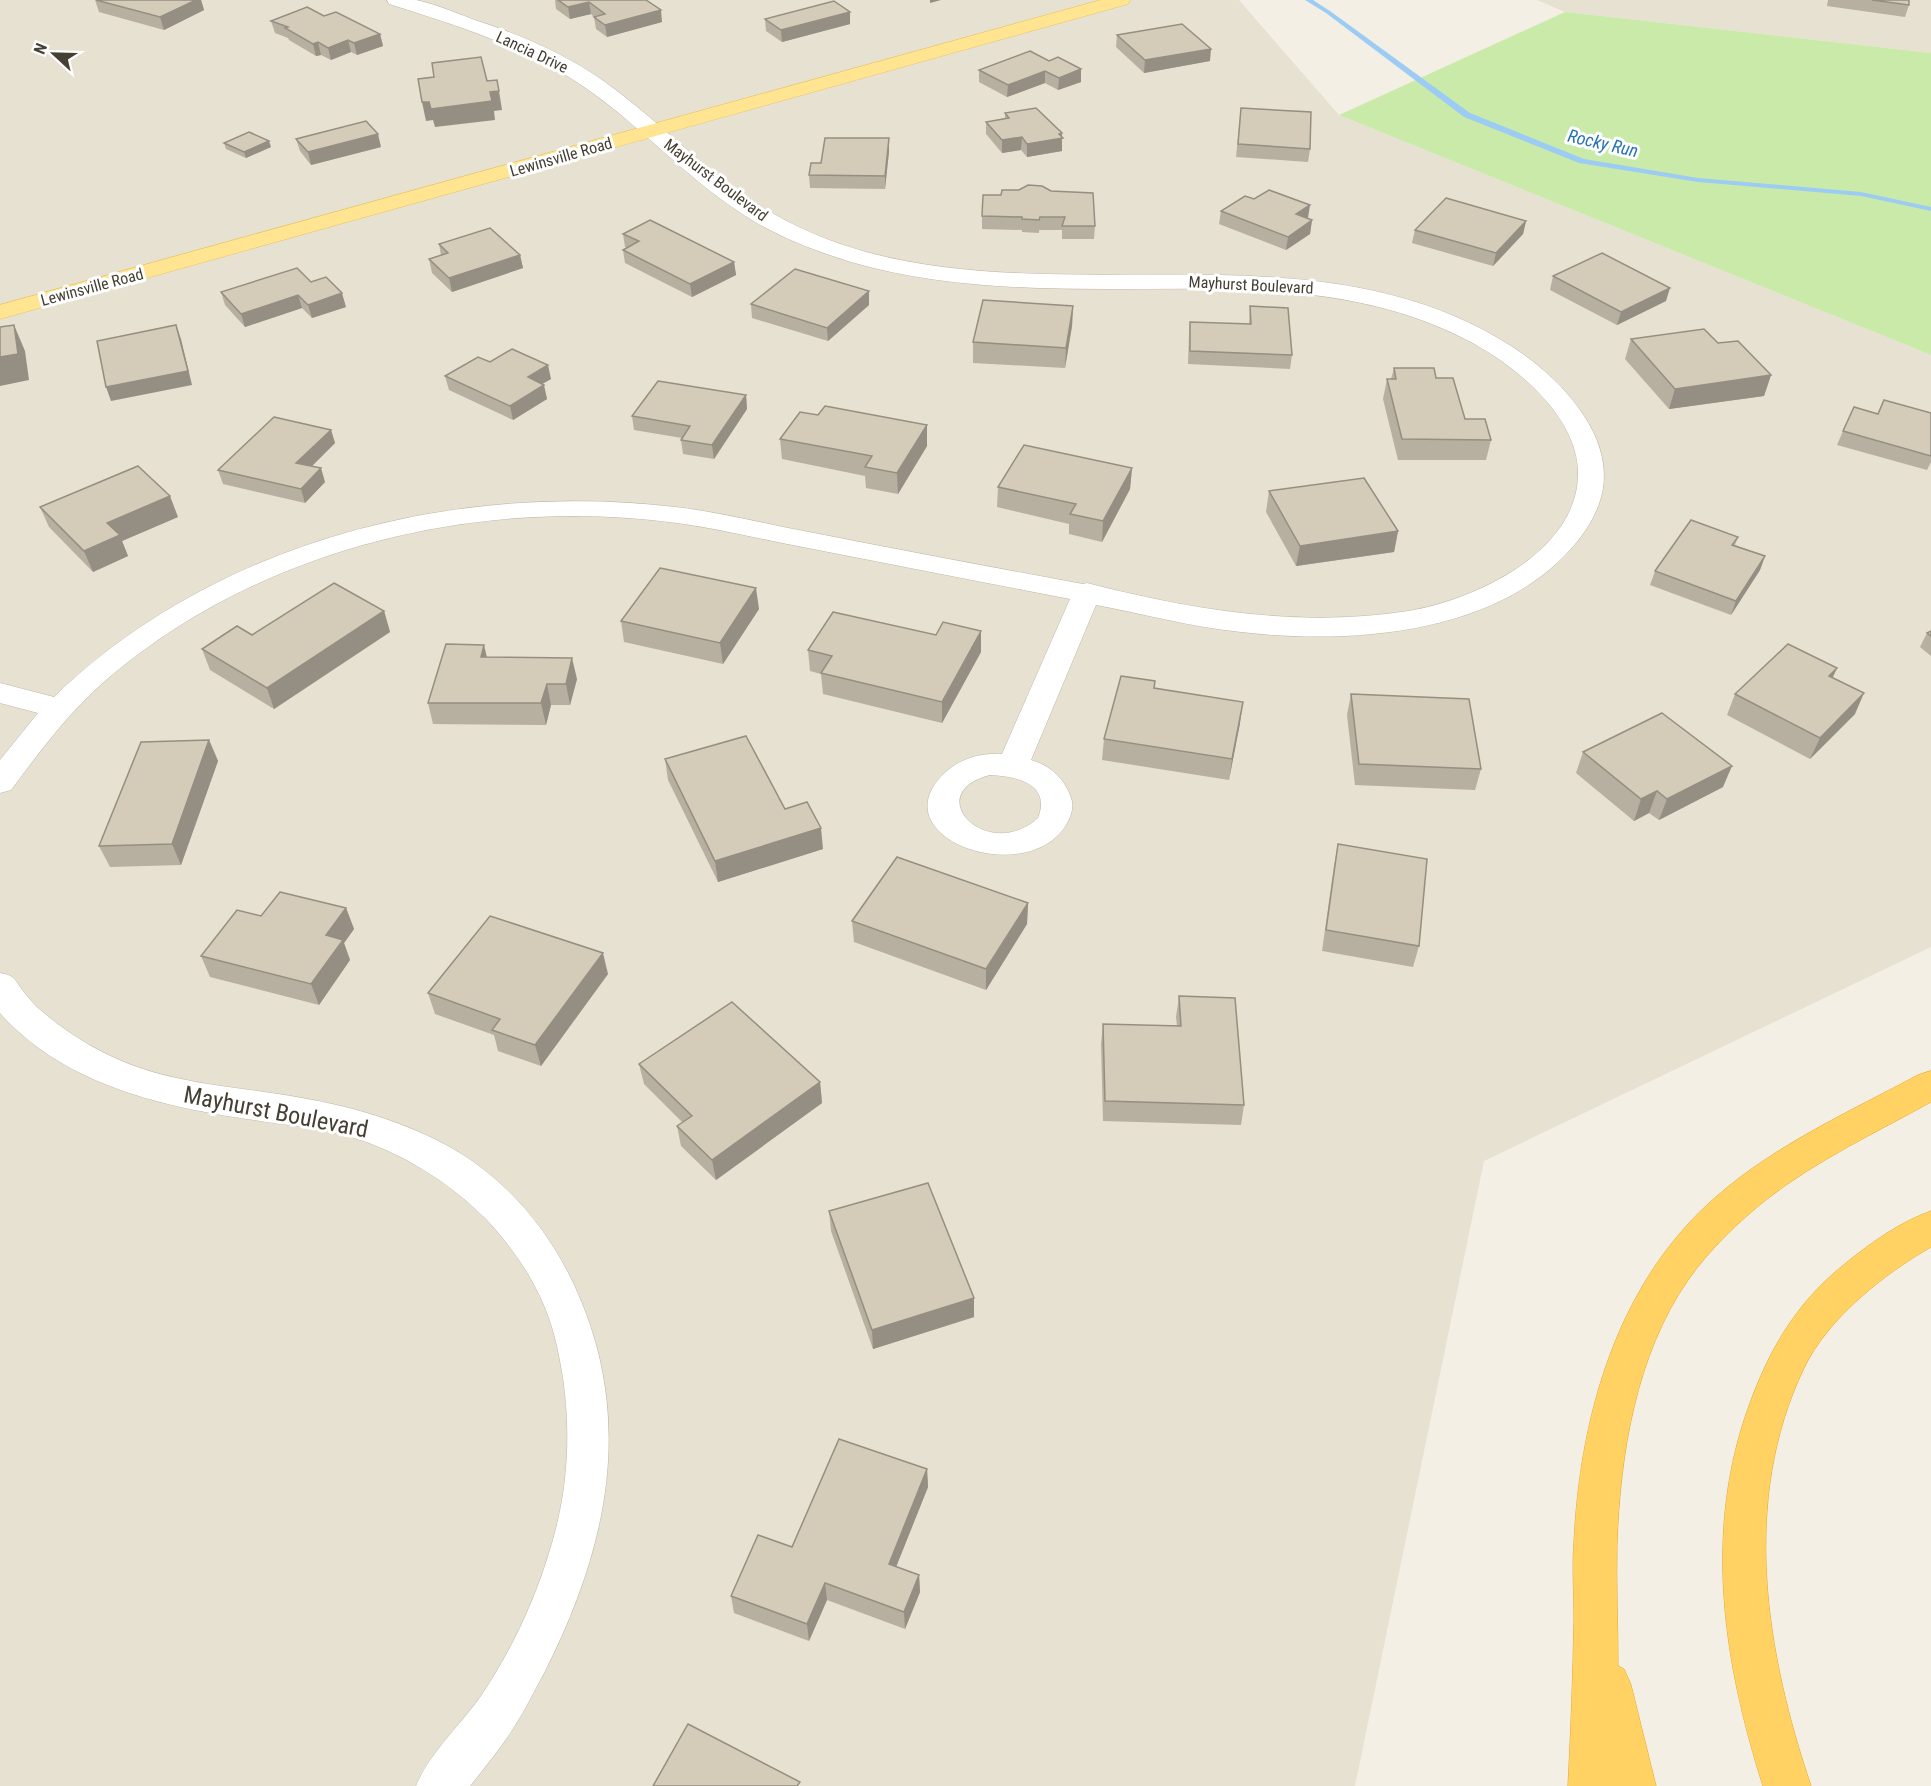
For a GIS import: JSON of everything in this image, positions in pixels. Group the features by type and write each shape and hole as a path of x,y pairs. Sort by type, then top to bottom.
{"highway":[{"path":"1592,1786 1596,1532 1603,1459 1618,1391 1637,1334 1665,1280 1692,1246 1731,1207 1763,1181 1830,1137 1931,1085"},
{"path":"1787,1786 1770,1740 1754,1667 1745,1588 1745,1518 1753,1457 1768,1405 1791,1355 1824,1309 1858,1274 1902,1243 1931,1227"},
{"path":"1596,1616 1614,1719 1632,1786"}],"main road":[{"name":"Lewinsville Road","path":"0,312 1121,0"}],"street":[{"name":"Lancia Drive","path":"396,0 497,34 567,67 599,88 653,132"},
{"name":"Mayhurst Boulevard","path":"0,782 23,747 57,708 121,653 170,620 223,591 275,567 336,545 396,528 495,512 580,508 620,509 678,515 1087,592 1237,623 1289,628 1343,627 1395,622 1443,612 1486,596 1521,578 1552,555 1574,529 1587,500 1591,471 1585,444 1572,417 1552,391 1496,346 1460,327 1423,312 1378,299 1285,284 995,278 939,273 891,264 812,241 764,219 702,173 653,132"},
{"path":"1013,765 1087,592"},
{"path":"0,693 57,708"},
{"name":"Mayhurst Boulevard","path":"0,986 39,1030 84,1060 141,1084 190,1097 323,1116 383,1132 438,1158 484,1191 525,1233 557,1285 579,1347 589,1405 586,1481 571,1552 544,1627 494,1717 440,1786"}],"shaded area":[{"path":"0,0 1239,0 1339,115 1931,355 1931,947 1484,1161 1355,1786 0,1786"},
{"path":"1537,0 1931,0 1931,53 1565,12"}],"green space":[{"path":"1565,12 1931,53 1931,355 1339,115"}],"building":[{"path":"96,0 196,0 160,17"},
{"path":"558,0 646,0 661,10 605,25 594,17 605,14 589,2 568,7"},
{"path":"1872,0 1909,0 1909,5"},
{"path":"834,1 850,12 781,30 765,19"},
{"path":"307,7 324,16 336,12 380,34 354,43 348,40 328,48 318,42 313,44 285,28 288,27 271,21"},
{"path":"1182,24 1211,49 1145,60 1117,35"},
{"path":"1030,51 1049,61 1058,57 1081,69 1059,78 1045,71 1008,85 979,70"},
{"path":"481,57 487,81 497,80 499,91 490,92 492,101 431,109 429,102 422,102 418,79 434,77 432,63"},
{"path":"1036,108 1062,133 1059,134 1063,138 1027,144 1022,137 1002,140 986,122 1009,118 1005,113"},
{"path":"1241,108 1311,112 1310,149 1238,144"},
{"path":"366,121 378,134 308,152 296,139"},
{"path":"249,132 269,141 244,152 224,143"},
{"path":"825,138 889,138 885,176 809,175 811,163 821,163"},
{"path":"1028,185 1042,186 1051,191 1093,193 1095,226 1062,226 1065,217 1040,217 1039,220 1022,219 1022,217 982,216 983,195 1001,195 1002,190 1019,190"},
{"path":"1269,190 1310,205 1296,214 1312,220 1288,237 1221,211 1245,196 1254,199"},
{"path":"1446,198 1526,221 1496,253 1415,230"},
{"path":"650,220 734,262 690,284 623,250 639,241 623,234"},
{"path":"490,228 520,255 449,278 429,259 448,253 439,244"},
{"path":"1602,253 1670,288 1621,312 1553,276"},
{"path":"297,268 311,282 326,277 342,293 308,305 298,295 241,314 221,292"},
{"path":"795,269 869,291 827,328 751,304"},
{"path":"983,300 1073,306 1066,348 973,342"},
{"path":"1250,306 1288,308 1292,355 1190,351 1190,322 1251,324"},
{"path":"14,325 18,354 0,357 0,327"},
{"path":"176,325 188,371 106,387 97,341"},
{"path":"1704,329 1718,343 1738,341 1771,375 1675,389 1631,339"},
{"path":"512,349 548,365 528,377 544,385 510,406 445,376 478,357 490,362"},
{"path":"1394,368 1434,368 1436,378 1453,378 1465,419 1485,419 1491,440 1402,439 1387,379 1396,379"},
{"path":"658,381 746,395 712,445 681,440 690,426 632,416"},
{"path":"1884,400 1931,413 1931,456 1843,431 1854,407 1878,414"},
{"path":"825,406 927,425 897,473 865,467 872,456 780,439 800,412 818,415"},
{"path":"274,417 331,430 296,463 321,468 301,489 218,470"},
{"path":"1024,445 1132,468 1103,521 1070,514 1076,504 998,487"},
{"path":"138,466 170,496 107,523 120,535 84,551 40,507"},
{"path":"1364,478 1398,531 1300,546 1269,491"},
{"path":"1691,520 1738,537 1732,545 1765,556 1736,601 1655,571"},
{"path":"660,568 756,588 720,643 621,621"},
{"path":"334,583 384,611 267,688 202,649 237,626 252,635"},
{"path":"833,612 936,635 943,622 981,631 942,702 821,673 832,656 808,650"},
{"path":"446,644 484,645 481,657 572,658 566,684 547,684 541,703 428,703"},
{"path":"1788,644 1837,668 1829,676 1864,693 1820,738 1735,694"},
{"path":"1121,676 1155,681 1154,688 1243,702 1232,759 1104,739"},
{"path":"1351,694 1469,699 1481,769 1359,764"},
{"path":"1662,713 1732,766 1667,799 1657,791 1641,799 1583,752"},
{"path":"746,736 785,809 807,802 821,828 715,861 665,759"},
{"path":"209,740 172,844 99,846 141,742"},
{"path":"1338,844 1427,859 1419,946 1326,930"},
{"path":"897,857 1028,903 986,969 852,921"},
{"path":"280,892 346,908 326,935 343,940 311,984 201,956 237,910 261,916"},
{"path":"490,916 603,953 535,1045 492,1030 500,1019 428,993"},
{"path":"1179,996 1235,998 1244,1105 1105,1101 1103,1024 1181,1026"},
{"path":"732,1002 820,1082 712,1160 677,1126 692,1116 639,1064"},
{"path":"928,1183 974,1298 872,1330 829,1211"},
{"path":"839,1439 927,1469 889,1564 919,1575 904,1612 825,1583 807,1624 731,1596 758,1535 792,1547"},
{"path":"688,1724 800,1782 797,1786 653,1786"}],"waterway":[{"name":"Rocky Run","path":"1308,0 1328,12 1467,115 1582,161 1698,180 1861,194 1931,209"}]}
